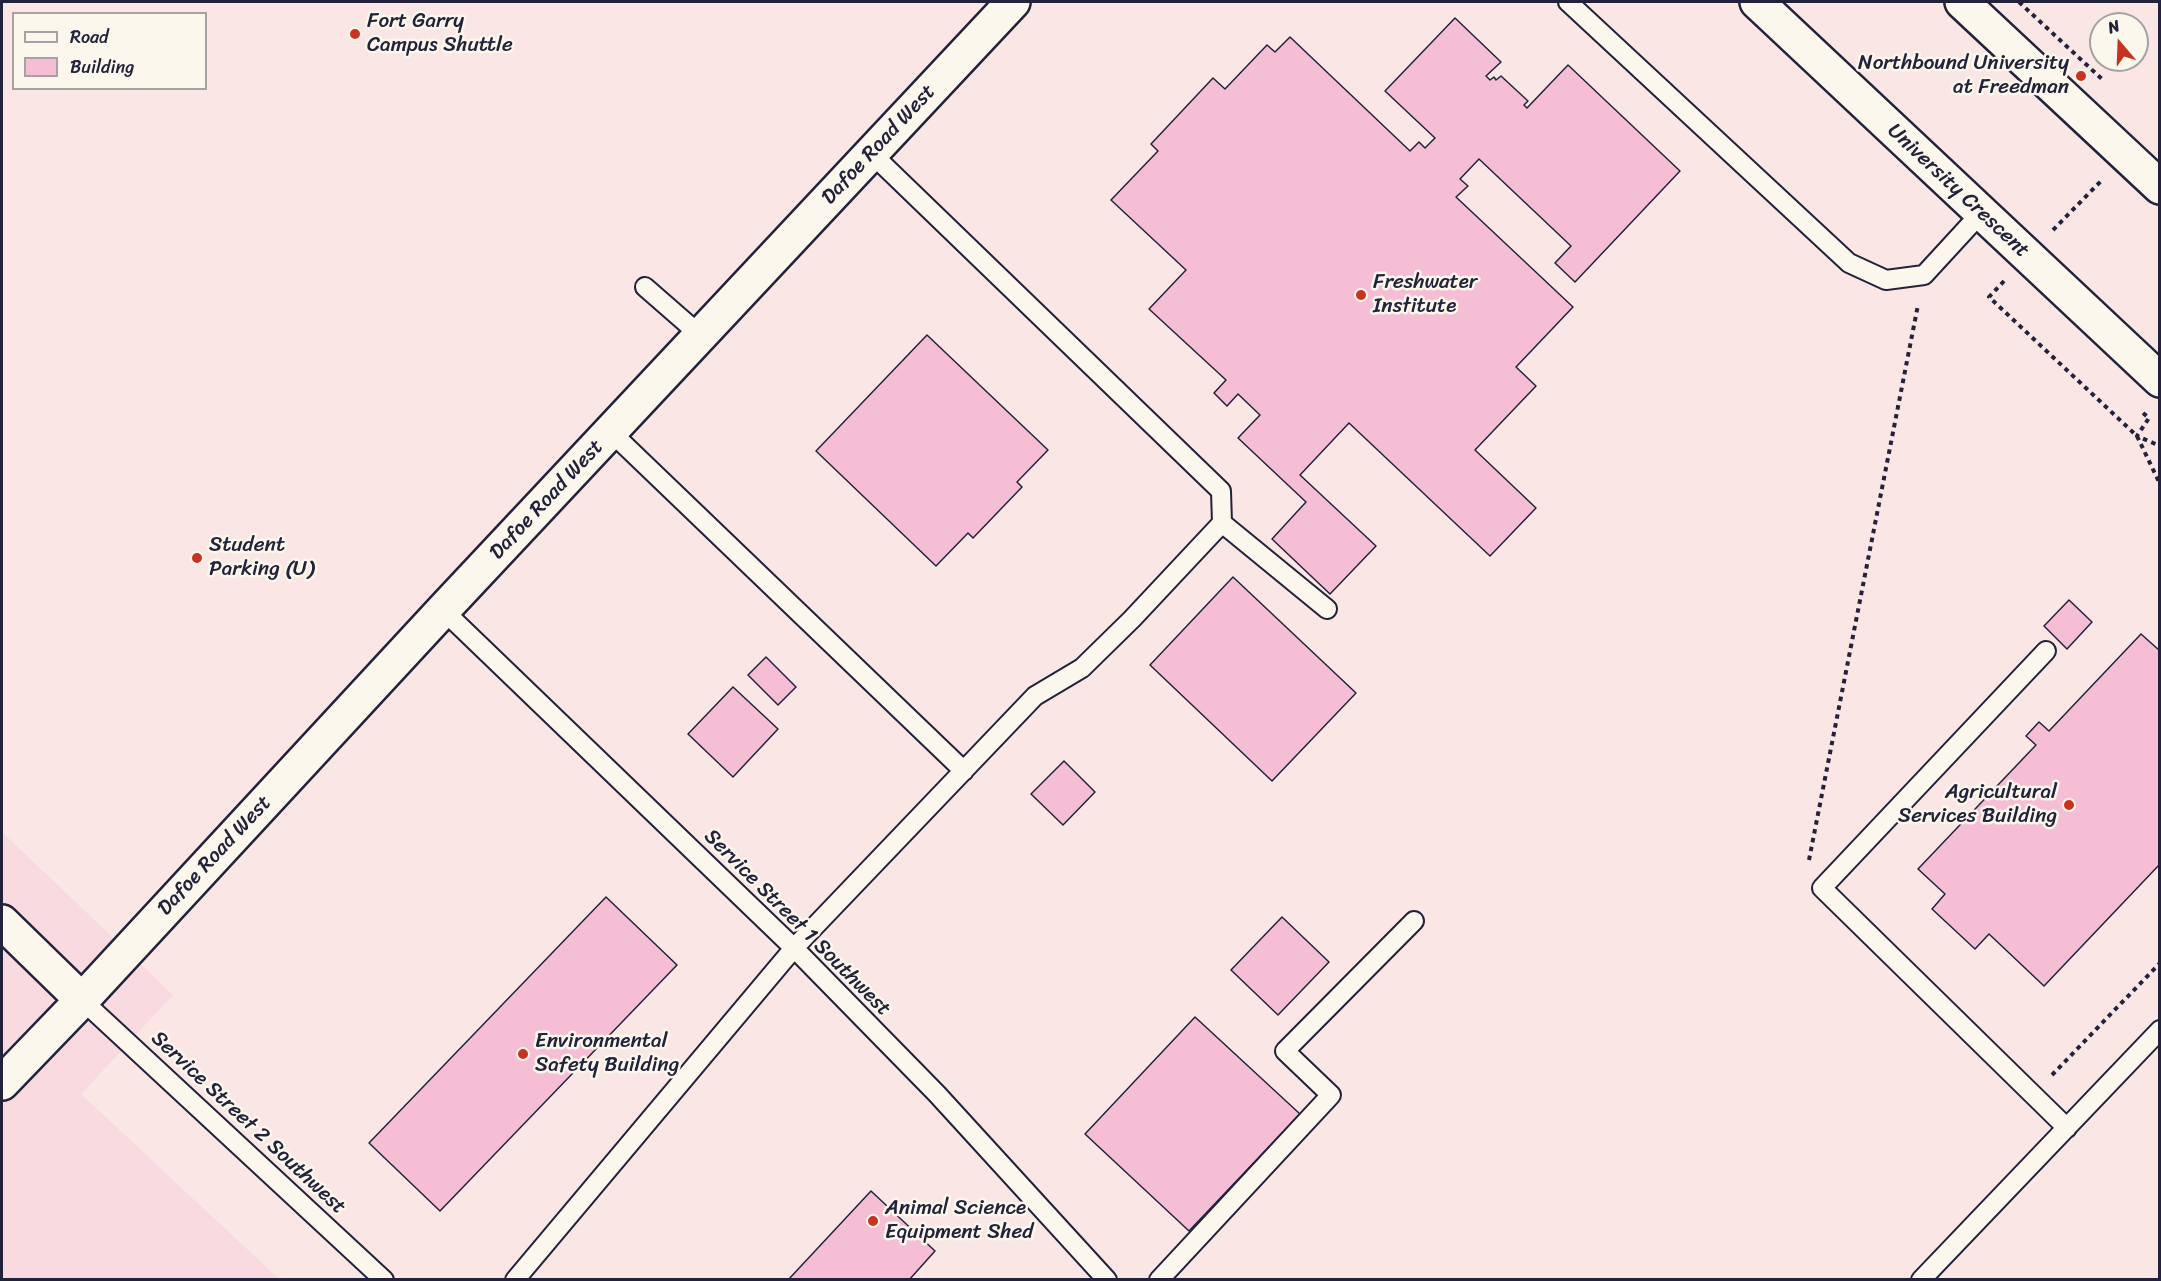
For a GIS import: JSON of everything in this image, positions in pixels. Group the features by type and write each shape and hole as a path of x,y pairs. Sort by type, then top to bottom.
{"street":[{"name":"Dafoe Road West","path":"2,1083 1012,2"},
{"name":"University Crescent","path":"1757,2 2160,380"},
{"path":"1962,2 2154,180"},
{"path":"2,922 82,1000"}],"lane":[{"path":"1568,2 1849,263 1886,280 1924,275 1981,213"},
{"path":"515,1280 794,948 1035,696 1082,669 1222,523 1221,491 872,154"},
{"path":"645,287 700,336"},
{"path":"611,432 963,771"},
{"path":"1222,523 1327,609"},
{"name":"Service Street 1 Southwest","path":"443,610 794,948 937,1094 1107,1280"},
{"path":"2046,651 1822,888 2067,1128"},
{"path":"1159,1280 1331,1095 1286,1051 1414,921"},
{"name":"Service Street 2 Southwest","path":"82,1000 384,1280"},
{"path":"1920,1280 2160,1030"}],"path":[{"path":"2019,2 2104,82"},
{"path":"1822,888 1808,858 1924,275"},
{"path":"2137,436 2160,446"},
{"path":"2034,1095 2160,963"}],"shaded area":[{"path":"2,832 173,995 81,1094 279,1279 2,1279"}],"building":[{"name":"Freshwater Institute","path":"1455,18 1501,62 1486,76 1490,80 1494,77 1496,80 1501,76 1528,101 1524,105 1527,108 1568,65 1680,171 1575,282 1555,263 1571,246 1479,159 1460,179 1468,186 1456,197 1573,307 1516,367 1536,386 1475,450 1536,508 1490,556 1349,423 1300,475 1376,546 1330,594 1272,539 1306,502 1238,438 1260,415 1238,394 1227,406 1214,393 1226,380 1149,309 1186,270 1111,200 1158,151 1151,144 1213,78 1225,89 1267,45 1275,52 1290,37 1410,151 1419,142 1425,148 1435,138 1385,91"},
{"path":"927,335 1048,450 1017,482 1022,487 973,538 968,533 936,566 816,451"},
{"path":"1233,577 1356,693 1272,781 1150,665"},
{"path":"2069,600 2092,622 2067,649 2044,626"},
{"name":"Agricultural Services Building","path":"2141,634 2160,651 2160,864 2044,986 1989,934 1975,949 1932,909 1945,894 1918,869 2036,745 2026,736 2039,722 2049,731"},
{"path":"766,657 796,687 778,705 748,675"},
{"path":"733,687 778,729 733,777 688,734"},
{"path":"1064,761 1095,792 1063,825 1031,794"},
{"name":"Environmental Safety Building","path":"606,897 677,965 440,1211 369,1143"},
{"path":"1282,917 1329,962 1278,1015 1231,970"},
{"path":"1195,1017 1300,1114 1189,1231 1085,1134"},
{"name":"Animal Science Equipment Shed","path":"871,1191 935,1251 909,1280 788,1280"}],"place":[{"name":"Fort Garry Campus Shuttle","path":"355,34"},
{"name":"Northbound University at Freedman","path":"2081,76"},
{"name":"Freshwater Institute","path":"1361,295"},
{"name":"Student Parking (U)","path":"197,558"},
{"name":"Agricultural Services Building","path":"2069,805"},
{"name":"Environmental Safety Building","path":"523,1054"},
{"name":"Animal Science Equipment Shed","path":"873,1221"}]}
